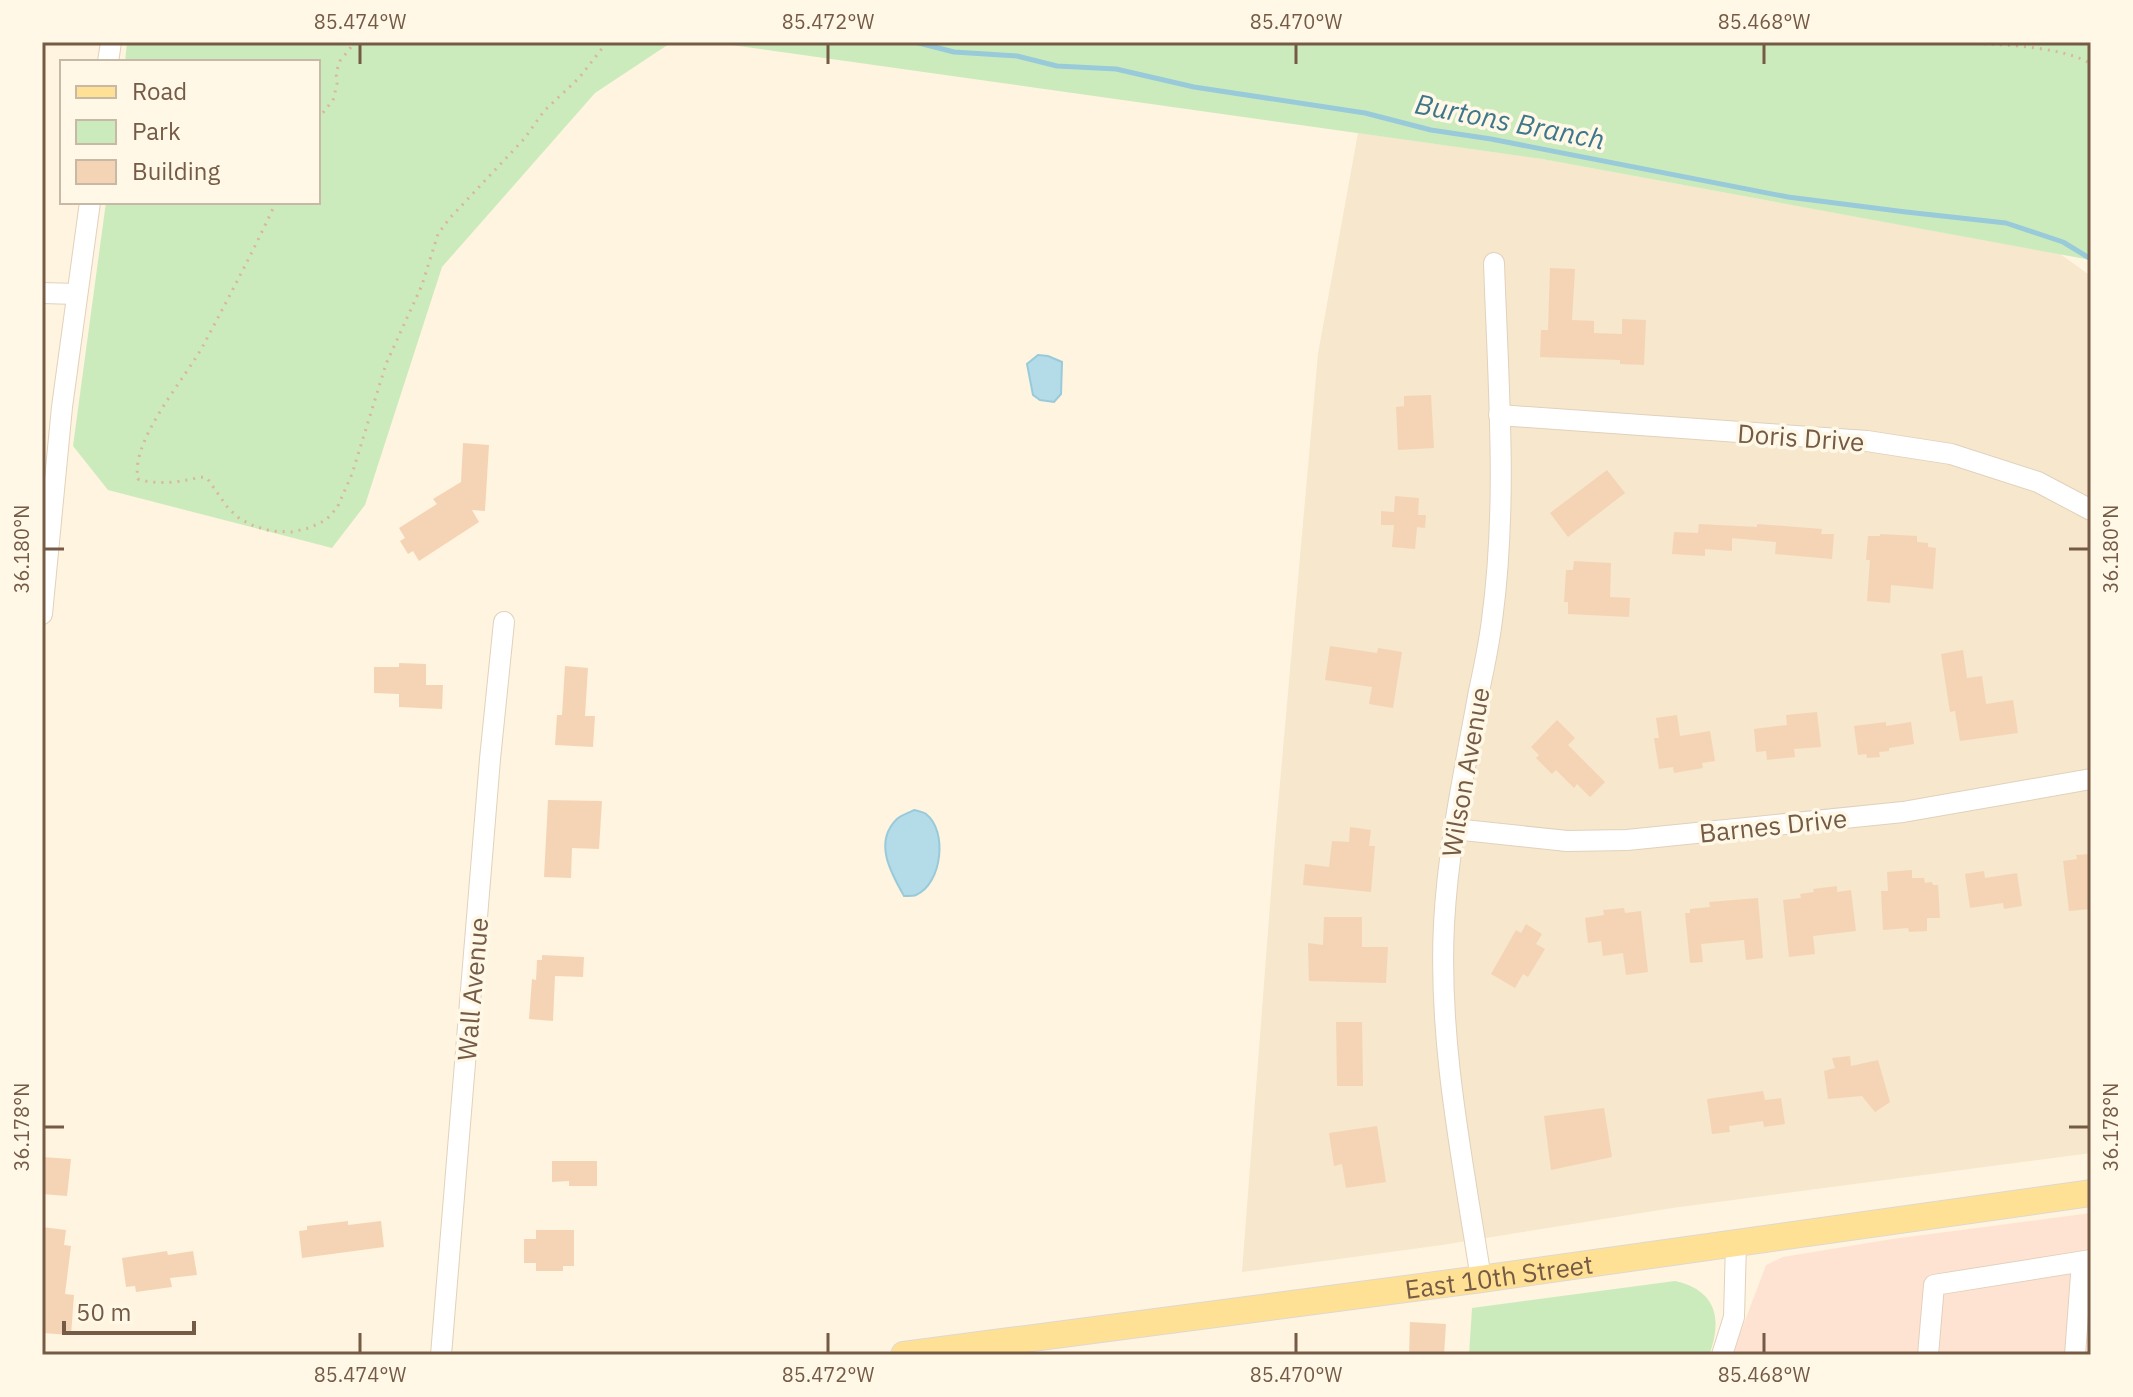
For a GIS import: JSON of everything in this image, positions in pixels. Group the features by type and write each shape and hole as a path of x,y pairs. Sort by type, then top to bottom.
{"main road":[{"name":"East 10th Street","path":"904,1355 1033,1346 2091,1193"}],"street":[{"path":"42,614 62,407 90,204"},
{"name":"Wilson Avenue","path":"1481,1279 1450,1072 1444,926 1448,865 1492,620 1500,521 1494,263"},
{"path":"42,293 77,294"},
{"name":"Doris Drive","path":"1499,415 1867,441 1951,454 2038,482 2091,510"},
{"name":"Wall Avenue","path":"441,1355 504,622"},
{"name":"Barnes Drive","path":"1454,829 1567,841 1627,840 1903,812 2091,779"},
{"path":"1722,1355 1734,1317 1736,1243"},
{"path":"1928,1355 1934,1285 2087,1261 2079,1351"}],"path":[{"path":"320,116 336,92 336,73 340,61 355,42"},
{"path":"275,204 203,345 157,414 136,471 138,479 144,481 182,481 202,476 207,478 228,508 240,519 271,531 291,532 326,520 337,508 352,474 386,364 422,285 438,234 524,139 544,111 579,78 607,42"},
{"path":"1936,42 2060,51 2091,64"}],"shaded area":[{"path":"1358,133 1542,159 2060,254 2091,276 2091,1153 1672,1208 1442,1245 1242,1272 1275,840 1318,354"},
{"path":"2091,1213 2091,1355 1732,1355 1766,1265 1783,1257 1892,1239"}],"green space":[{"path":"127,42 672,42 595,93 442,267 365,505 332,548 108,490 73,446 106,204 320,204 320,60 125,60"},
{"path":"710,42 2091,42 2091,260 1542,159"},
{"path":"1675,1281 1700,1291 1713,1308 1715,1330 1709,1355 1469,1355 1472,1308"}],"water":[{"path":"1038,355 1062,362 1061,394 1054,402 1040,400 1033,395 1027,364"},
{"path":"914,810 925,814 933,822 939,857 932,880 925,889 915,895 904,896 887,858 886,838 897,819"}],"building":[{"path":"1550,268 1575,269 1572,320 1594,321 1594,333 1622,334 1622,319 1646,320 1644,365 1620,364 1620,360 1540,357 1541,330 1548,330"},
{"path":"1431,395 1434,448 1398,450 1396,407 1404,406 1404,396"},
{"path":"463,443 489,445 485,511 472,510 479,522 419,561 413,551 408,554 400,541 405,538 399,528 437,504 433,499 461,482"},
{"path":"1607,470 1625,493 1568,537 1550,513"},
{"path":"1395,496 1419,498 1418,515 1426,515 1425,528 1417,527 1415,549 1392,547 1394,525 1381,525 1381,511 1394,512"},
{"path":"1699,524 1822,529 1821,534 1834,534 1832,559 1775,554 1776,542 1732,538 1732,551 1705,549 1705,556 1672,554 1674,532 1698,533"},
{"path":"1868,536 1917,536 1917,542 1936,548 1933,589 1891,585 1890,603 1867,601"},
{"path":"1574,561 1611,563 1610,597 1630,598 1629,617 1568,614 1568,602 1564,602 1566,570 1573,570"},
{"path":"1330,646 1377,653 1378,648 1402,652 1393,708 1369,704 1372,687 1325,680"},
{"path":"1963,650 1967,678 1982,676 1986,704 2013,700 2018,733 1960,741 1955,711 1950,712 1941,654"},
{"path":"399,663 426,664 426,685 443,685 442,709 399,707 399,694 374,693 374,667 399,667"},
{"path":"565,666 588,668 585,716 595,716 593,747 555,745 557,715 562,715"},
{"path":"1817,712 1821,747 1794,749 1795,757 1767,760 1766,751 1756,752 1754,729 1787,725 1786,715"},
{"path":"1677,715 1680,736 1710,731 1715,761 1702,763 1703,768 1674,773 1673,767 1659,769 1654,738 1659,738 1656,718"},
{"path":"1557,720 1575,738 1568,745 1605,782 1590,797 1577,784 1574,788 1556,770 1552,774 1536,758 1539,755 1531,747"},
{"path":"1886,722 1886,726 1911,722 1914,744 1889,748 1889,751 1879,752 1880,757 1858,755 1854,726"},
{"path":"548,800 602,801 599,849 572,848 571,878 544,877"},
{"path":"1350,827 1371,830 1369,846 1375,846 1371,892 1303,885 1305,864 1329,867 1332,841 1349,842"},
{"path":"2091,854 2090,909 2069,911 2063,861 2077,859 2076,855"},
{"path":"1912,870 1912,878 1924,878 1925,883 1938,885 1940,918 1927,918 1927,931 1909,932 1908,928 1883,930 1881,891 1888,891 1887,872"},
{"path":"1984,871 1985,878 2017,873 2022,906 2004,909 2003,903 1970,908 1965,874"},
{"path":"1837,886 1837,892 1851,890 1856,931 1813,936 1815,954 1789,957 1783,900 1801,898 1800,894 1814,892 1813,889"},
{"path":"1758,898 1763,958 1746,960 1744,940 1701,944 1703,962 1690,963 1685,913 1690,913 1690,909 1710,907 1709,902"},
{"path":"1624,908 1625,913 1641,911 1648,972 1626,975 1623,953 1603,956 1601,941 1588,943 1585,918 1604,915 1603,910"},
{"path":"1324,917 1362,917 1362,947 1388,947 1386,983 1309,981 1308,943 1323,945"},
{"path":"1526,924 1542,934 1536,944 1545,949 1528,977 1523,974 1515,988 1491,974 1516,930 1521,933"},
{"path":"542,955 584,957 583,977 555,976 553,1021 529,1019 532,979 536,980 537,960 542,960"},
{"path":"1336,1022 1362,1022 1363,1086 1337,1086"},
{"path":"1850,1056 1851,1066 1878,1060 1890,1102 1875,1112 1862,1096 1828,1099 1824,1071 1835,1068 1832,1058"},
{"path":"1763,1091 1765,1100 1781,1098 1785,1124 1764,1127 1763,1121 1729,1126 1730,1132 1712,1134 1707,1099"},
{"path":"1604,1108 1612,1157 1551,1170 1544,1116"},
{"path":"1377,1126 1386,1182 1346,1188 1342,1164 1334,1166 1329,1133"},
{"path":"42,1157 71,1159 67,1196 42,1194"},
{"path":"552,1161 597,1161 597,1186 569,1186 569,1181 552,1182"},
{"path":"348,1221 348,1225 381,1221 384,1247 302,1258 299,1231 307,1230 307,1226"},
{"path":"42,1227 66,1230 64,1245 71,1246 65,1294 74,1295 71,1335 42,1333"},
{"path":"536,1230 574,1230 574,1266 563,1266 563,1271 536,1271 536,1263 524,1263 524,1239 536,1239"},
{"path":"167,1251 168,1255 193,1251 197,1275 170,1278 172,1287 136,1292 135,1286 126,1287 122,1258"},
{"path":"1410,1322 1446,1324 1444,1355 1409,1355"}],"waterway":[{"name":"Burtons Branch","path":"915,42 954,52 1017,56 1057,66 1116,69 1194,87 1365,113 1431,130 1788,197 2006,223 2063,242 2091,259"}]}
